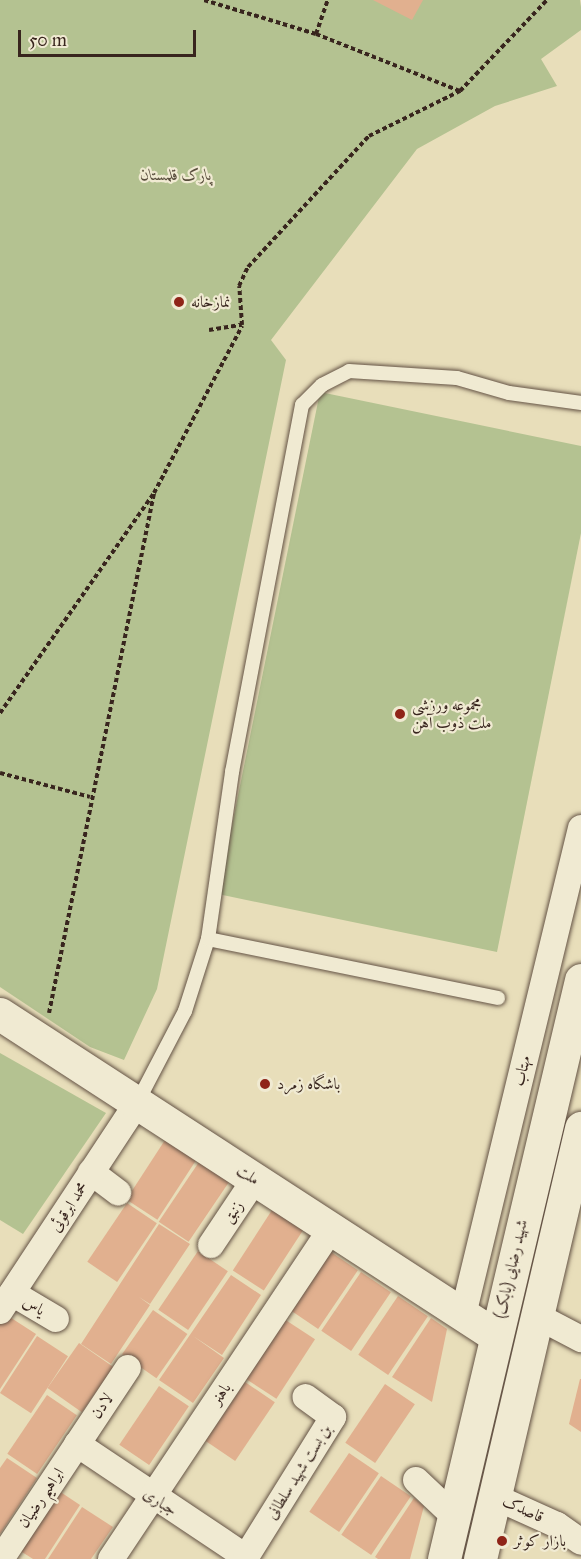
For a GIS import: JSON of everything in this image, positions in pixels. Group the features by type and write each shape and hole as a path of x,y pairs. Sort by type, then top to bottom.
{"main road":[{"name":"شهید رضایی (بابک)","path":"444,1559 581,980"},
{"name":"ملت","path":"0,1014 496,1336"},
{"path":"480,1559 581,1128"}],"street":[{"name":"مهتاب","path":"463,1315 581,828"},
{"name":"محمد ابرقوئی","path":"6,1302 137,1103"},
{"path":"92,1172 118,1192"},
{"name":"زنبق","path":"211,1245 255,1179"},
{"name":"باهنر","path":"111,1559 331,1229"},
{"name":"یاس","path":"6,1302 56,1319"},
{"path":"537,1316 581,1339"},
{"name":"لادن","path":"77,1444 128,1368"},
{"name":"بن بست شهید سلطانی","path":"246,1557 333,1417 305,1397"},
{"name":"جباری","path":"77,1444 152,1497 246,1557"},
{"name":"ابراهیم رضیان","path":"5,1552 77,1444"},
{"path":"416,1480 454,1516"},
{"name":"قاصدک","path":"495,1497 557,1525 581,1542"}],"lane":[{"path":"137,1103 185,1011 208,939 232,772 302,405 322,385 349,371 457,378 509,393 581,403"},
{"path":"208,939 498,998"}],"path":[{"path":"204,0 316,34 460,92"},
{"path":"316,34 328,0"},
{"path":"0,713 154,493 242,325 239,286 248,267 369,136 460,92 546,0"},
{"path":"209,330 242,325"},
{"path":"42,1041 58,981 90,797 154,493"},
{"path":"0,773 90,797"}],"green space":[{"name":"پارک قلمستان","path":"0,0 580,0 581,7 581,30 541,59 557,86 495,106 417,149 271,340 286,360 157,989 124,1060 90,1047 0,987"},
{"name":"مجموعه ورزشی ملت ذوب آهن","path":"320,392 581,446 581,533 497,952 218,894"},
{"path":"0,1053 106,1113 23,1234 0,1220"}],"building":[{"path":"373,0 423,0 412,20"},
{"path":"165,1140 196,1160 157,1220 126,1200"},
{"path":"199,1162 229,1182 189,1242 159,1222"},
{"path":"127,1203 157,1223 117,1282 87,1262"},
{"path":"272,1210 303,1230 264,1291 233,1270"},
{"path":"159,1224 190,1244 150,1304 139,1297 150,1305 111,1364 81,1344"},
{"path":"328,1250 358,1270 318,1329 288,1309"},
{"path":"198,1251 228,1271 188,1330 158,1310"},
{"path":"361,1272 391,1292 351,1351 321,1331"},
{"path":"231,1275 261,1295 222,1355 193,1336 224,1358 193,1403 159,1380"},
{"path":"398,1296 428,1316 388,1375 358,1355"},
{"path":"153,1310 187,1334 156,1378 122,1354"},
{"path":"5,1314 36,1334 0,1389 0,1322"},
{"path":"431,1318 447,1329 432,1402 392,1377"},
{"path":"284,1319 315,1339 276,1399 245,1379"},
{"path":"37,1336 68,1356 31,1413 0,1393"},
{"path":"79,1343 113,1367 82,1412 47,1388"},
{"path":"581,1379 581,1432 569,1424"},
{"path":"245,1382 275,1402 235,1461 205,1441"},
{"path":"385,1384 415,1404 375,1463 345,1443"},
{"path":"159,1386 189,1406 149,1465 119,1445"},
{"path":"47,1395 77,1415 37,1474 7,1454"},
{"path":"349,1453 379,1473 339,1532 309,1512"},
{"path":"7,1458 37,1478 0,1534 0,1468"},
{"path":"381,1476 411,1496 371,1555 341,1535"},
{"path":"50,1485 80,1505 45,1559 33,1559 11,1545"},
{"path":"414,1498 424,1506 410,1559 378,1559 375,1557"},
{"path":"82,1507 113,1527 91,1559 48,1559"}],"place":[{"name":"نمازخانه","path":"179,302"},
{"name":"مجموعه ورزشی ملت ذوب آهن","path":"400,714"},
{"name":"باشگاه زمرد","path":"265,1084"},
{"name":"بازار کوثر","path":"502,1541"}]}
